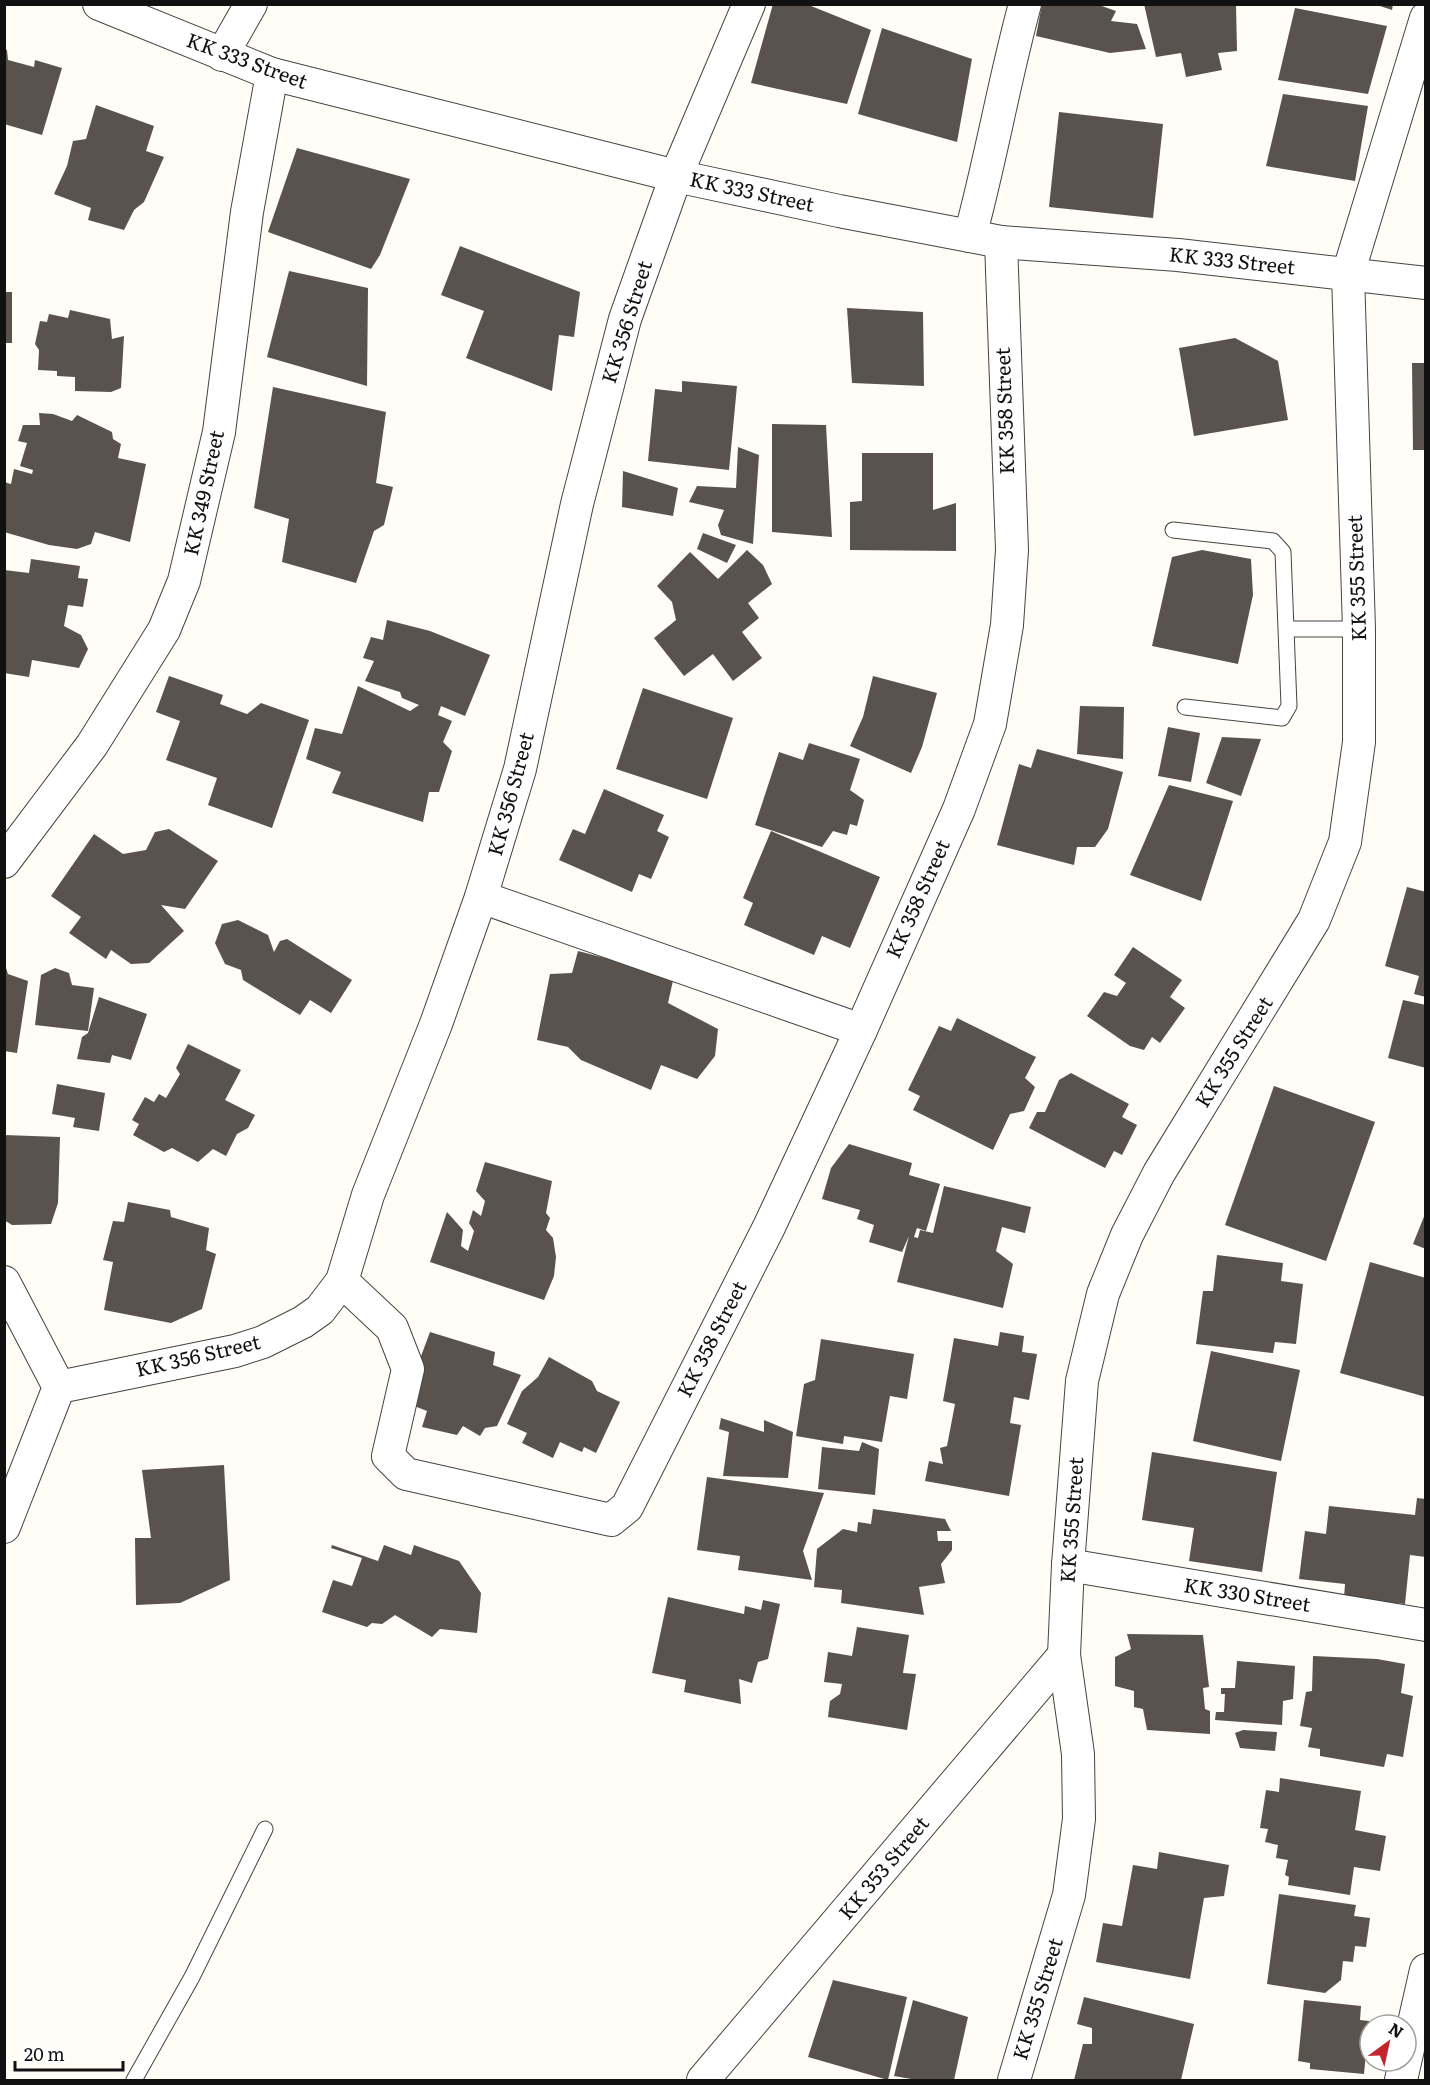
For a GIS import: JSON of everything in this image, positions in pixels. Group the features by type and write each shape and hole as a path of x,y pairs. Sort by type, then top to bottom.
{"street":[{"name":"KK 333 Street","path":"99,4 272,75 676,176 1001,242 1178,255 1425,283"},
{"path":"222,55 251,4"},
{"name":"KK 356 Street","path":"59,1387 235,1351 263,1342 285,1333 320,1310 342,1281 368,1196 436,1024 480,897 520,769 576,504 625,319 676,176 749,4"},
{"path":"970,236 984,184 1004,81 1025,4"},
{"name":"KK 355 Street","path":"1014,2080 1069,1894 1079,1819 1078,1754 1064,1655 1068,1565 1082,1381 1103,1294 1127,1236 1159,1173 1314,920 1345,842 1359,742 1359,629 1348,274 1425,18"},
{"name":"KK 349 Street","path":"4,862 92,745 164,630 184,581 219,432 247,212 272,75"},
{"name":"KK 358 Street","path":"342,1281 392,1328 408,1369 388,1456 406,1474 611,1520 627,1507 769,1227 861,1030 958,809 990,724 1007,625 1011,550 1001,242"},
{"path":"480,897 861,1030"},
{"path":"4,1282 59,1387 4,1527"},
{"name":"KK 330 Street","path":"1068,1565 1425,1625"},
{"name":"KK 353 Street","path":"703,2080 1064,1655"},
{"path":"1401,2080 1425,1970"}],"lane":[{"path":"1173,531 1273,541 1283,552 1289,706 1282,718 1185,707"},
{"path":"1287,629 1359,629"},
{"path":"134,2080 192,1977 265,1829"}],"building":[{"path":"773,4 806,4 871,30 847,104 751,83"},
{"path":"1042,4 1096,4 1116,11 1111,21 1137,24 1146,49 1110,53 1036,36"},
{"path":"1144,4 1236,4 1237,51 1218,53 1222,70 1186,77 1181,53 1156,57"},
{"path":"1374,4 1393,4 1392,10"},
{"path":"1295,8 1387,26 1368,94 1278,80"},
{"path":"882,28 972,59 957,142 858,114"},
{"path":"4,49 7,50 8,60 34,67 35,60 62,68 42,135 4,124"},
{"path":"1283,94 1368,106 1355,181 1266,166"},
{"path":"96,105 154,126 146,151 164,157 144,202 134,210 124,230 88,220 91,208 54,194 67,166 73,141 86,139"},
{"path":"1059,112 1163,124 1153,218 1049,207"},
{"path":"297,148 410,179 380,255 371,269 268,232"},
{"path":"460,246 580,292 574,337 559,335 552,391 466,358 484,311 441,295"},
{"path":"289,271 368,288 367,386 267,357"},
{"path":"4,292 12,292 12,343 4,343"},
{"path":"847,308 923,312 924,386 852,383"},
{"path":"70,310 110,319 112,339 124,336 121,388 111,392 75,391 75,377 57,376 57,371 38,370 39,350 35,344 40,321 47,322 49,314 68,318"},
{"path":"1235,338 1278,361 1288,420 1194,436 1179,348"},
{"path":"1412,363 1426,363 1426,450 1413,450"},
{"path":"682,381 737,386 729,470 648,461 655,389 682,392"},
{"path":"273,387 386,412 376,483 393,487 384,525 374,531 356,583 282,562 289,519 254,508"},
{"path":"39,413 53,414 72,421 77,415 112,432 113,439 121,444 118,458 146,464 130,542 95,532 91,544 77,549 49,545 4,532 4,482 11,484 14,469 32,474 33,470 20,466 27,443 18,441 23,425 40,425"},
{"path":"772,424 826,425 832,537 772,532"},
{"path":"738,447 759,455 753,544 721,535 718,525 724,510 689,502 697,486 736,488"},
{"path":"862,453 933,453 933,510 956,503 956,551 850,550 850,502 862,501"},
{"path":"623,471 678,488 673,516 622,507"},
{"path":"703,533 736,545 727,563 697,549"},
{"path":"747,550 763,565 772,584 748,603 759,618 742,632 762,658 733,681 713,654 684,676 654,638 676,620 672,602 657,586 690,552 718,579"},
{"path":"1202,550 1251,559 1253,595 1238,664 1152,646 1172,557"},
{"path":"31,559 80,566 78,578 88,579 83,607 68,605 64,626 81,635 88,649 79,668 32,660 29,677 4,673 4,570 29,573"},
{"path":"387,620 430,631 490,655 465,716 441,706 438,715 452,721 443,742 452,751 439,792 429,792 423,822 332,793 341,772 306,759 315,728 342,734 358,686 410,711 419,705 402,698 400,692 365,681 374,661 363,658 371,637 383,640"},
{"path":"169,676 223,695 220,704 247,714 261,703 309,720 272,828 208,805 217,778 166,760 180,721 156,712"},
{"path":"873,676 937,693 922,747 911,773 850,746 863,717"},
{"path":"643,688 733,718 707,799 616,769"},
{"path":"1080,706 1124,707 1123,759 1077,754"},
{"path":"1168,727 1200,733 1191,782 1158,776"},
{"path":"1222,737 1261,739 1241,796 1206,783"},
{"path":"809,743 860,759 850,790 864,800 857,826 850,824 847,835 833,831 822,847 755,825 779,752 803,760"},
{"path":"1037,749 1123,772 1108,829 1095,847 1077,847 1074,865 997,845 1019,764 1031,768"},
{"path":"1169,785 1233,801 1201,901 1130,875"},
{"path":"604,789 664,815 657,831 669,837 651,879 639,874 632,892 559,860 573,829 585,834"},
{"path":"169,829 218,861 185,909 161,905 184,931 149,963 131,964 111,950 106,959 69,933 81,917 51,896 94,834 123,854 146,850 155,832"},
{"path":"771,831 880,877 850,948 822,936 814,955 744,925 753,903 743,898"},
{"path":"1407,887 1426,892 1426,997 1414,994 1419,976 1385,966"},
{"path":"238,920 268,935 274,952 280,941 287,939 352,980 331,1013 310,1000 300,1015 243,980 241,970 225,964 215,943 222,924"},
{"path":"1133,947 1182,980 1170,997 1185,1008 1160,1043 1152,1037 1144,1050 1130,1046 1087,1016 1104,992 1117,996 1126,983 1114,975"},
{"path":"578,951 674,976 668,1003 718,1029 715,1056 697,1079 661,1065 651,1090 581,1060 568,1047 537,1040 550,974 572,973"},
{"path":"4,962 8,974 28,981 17,1053 4,1051"},
{"path":"55,968 69,973 72,985 94,988 88,1031 35,1025 41,975"},
{"path":"99,997 147,1014 131,1060 112,1055 110,1063 77,1059 82,1037 88,1033"},
{"path":"1403,1000 1426,1005 1426,1068 1388,1058"},
{"path":"957,1018 1036,1057 1025,1078 1035,1087 1024,1111 1010,1114 993,1150 913,1110 920,1096 908,1090 939,1026 951,1031"},
{"path":"188,1044 241,1070 225,1100 255,1115 248,1128 237,1134 226,1156 213,1149 198,1162 172,1148 164,1152 133,1135 139,1124 132,1120 145,1097 154,1102 159,1094 166,1098 180,1074 176,1068"},
{"path":"1071,1073 1129,1104 1122,1117 1137,1125 1122,1155 1114,1151 1105,1168 1029,1128 1037,1112 1045,1112 1059,1080"},
{"path":"57,1084 105,1093 99,1131 73,1127 75,1118 52,1114"},
{"path":"1274,1086 1375,1122 1326,1261 1225,1225"},
{"path":"4,1135 60,1137 58,1203 51,1224 12,1225 4,1220"},
{"path":"849,1144 912,1163 909,1175 940,1184 926,1231 917,1228 914,1237 918,1238 920,1230 933,1233 944,1186 1031,1207 1025,1233 1002,1227 996,1251 1013,1264 1003,1308 897,1282 909,1236 902,1252 869,1242 874,1225 857,1219 860,1210 822,1199 831,1168"},
{"path":"485,1162 552,1181 546,1213 550,1218 546,1230 553,1238 556,1257 554,1276 544,1300 430,1262 447,1212 463,1230 461,1246 468,1251 474,1231 469,1223 473,1210 481,1216 485,1201 476,1191"},
{"path":"128,1202 170,1210 171,1217 209,1228 206,1250 216,1254 202,1309 171,1323 104,1310 113,1262 103,1260 113,1221 124,1222"},
{"path":"1426,1214 1426,1249 1413,1244"},
{"path":"1217,1255 1283,1263 1281,1281 1303,1284 1296,1344 1275,1342 1273,1353 1196,1344 1203,1291 1213,1291"},
{"path":"1370,1262 1426,1278 1426,1397 1340,1373"},
{"path":"430,1332 495,1352 493,1365 521,1375 497,1426 485,1428 480,1436 463,1426 457,1435 422,1427 427,1411 404,1402"},
{"path":"1000,1332 1024,1336 1022,1352 1037,1354 1029,1400 1014,1397 1010,1423 1021,1425 1009,1496 925,1481 929,1461 943,1464 940,1448 947,1446 955,1404 943,1401 954,1338 998,1346"},
{"path":"821,1339 914,1354 907,1399 890,1396 882,1442 844,1436 843,1444 796,1436 804,1384 815,1380"},
{"path":"1211,1351 1300,1370 1281,1461 1193,1441"},
{"path":"549,1357 592,1381 597,1391 620,1402 596,1453 584,1447 582,1452 560,1442 553,1458 522,1443 527,1433 507,1424 522,1391 538,1377"},
{"path":"721,1418 764,1432 764,1420 793,1432 788,1478 723,1476 729,1432 719,1429"},
{"path":"862,1442 879,1449 875,1495 818,1489 822,1447 859,1451"},
{"path":"1152,1452 1277,1472 1262,1572 1189,1561 1194,1528 1142,1520"},
{"path":"224,1465 230,1580 180,1603 136,1605 135,1538 151,1538 142,1470"},
{"path":"707,1477 824,1493 803,1551 812,1580 738,1570 740,1556 697,1550"},
{"path":"1417,1498 1426,1499 1426,1557 1410,1555 1405,1604 1344,1598 1345,1584 1299,1579 1305,1531 1326,1534 1329,1506 1415,1515"},
{"path":"873,1509 945,1519 951,1531 937,1531 938,1541 952,1541 952,1550 941,1564 945,1583 919,1587 924,1615 841,1603 842,1590 814,1587 817,1549 843,1529 857,1532 858,1522 871,1524"},
{"path":"332,1545 378,1561 384,1545 411,1555 414,1545 459,1561 481,1593 477,1633 440,1629 432,1637 395,1615 382,1624 372,1623 367,1627 322,1612 333,1580 352,1586 362,1558 331,1548"},
{"path":"668,1597 744,1614 745,1606 761,1610 763,1600 780,1604 768,1659 758,1662 752,1683 739,1679 741,1704 684,1692 686,1680 652,1673"},
{"path":"857,1627 909,1635 903,1673 916,1674 907,1730 828,1717 830,1701 840,1694 842,1684 824,1682 828,1652 852,1656"},
{"path":"1127,1634 1203,1635 1209,1687 1203,1688 1205,1709 1210,1711 1210,1734 1147,1730 1143,1709 1134,1707 1134,1691 1115,1686 1115,1657 1131,1649"},
{"path":"1313,1656 1377,1659 1405,1664 1401,1693 1413,1696 1403,1757 1387,1754 1384,1767 1320,1756 1320,1749 1308,1747 1312,1728 1300,1726 1306,1692 1312,1691"},
{"path":"1237,1661 1295,1666 1293,1699 1283,1701 1282,1725 1215,1720 1216,1712 1224,1712 1225,1694 1221,1694 1221,1688 1235,1688"},
{"path":"1243,1730 1277,1732 1275,1751 1240,1748 1235,1733"},
{"path":"1280,1778 1361,1791 1355,1830 1386,1836 1380,1871 1354,1867 1350,1895 1288,1885 1289,1877 1285,1875 1288,1860 1276,1858 1278,1845 1265,1842 1268,1829 1260,1828 1266,1790 1279,1792"},
{"path":"1159,1852 1229,1865 1224,1896 1204,1898 1190,1979 1096,1962 1103,1923 1122,1926 1133,1865 1157,1869"},
{"path":"1279,1894 1356,1905 1354,1916 1370,1918 1366,1947 1355,1946 1353,1962 1343,1961 1341,1980 1325,1993 1267,1984"},
{"path":"833,1980 907,1997 888,2080 808,2057"},
{"path":"1084,1997 1194,2024 1181,2080 1074,2080 1083,2044 1092,2044 1092,2028 1077,2024"},
{"path":"913,2000 968,2017 954,2080 917,2080 894,2076"},
{"path":"1304,2000 1361,2006 1360,2013 1358,2013 1358,2073 1364,2074 1310,2069 1310,2063 1298,2061"}]}
